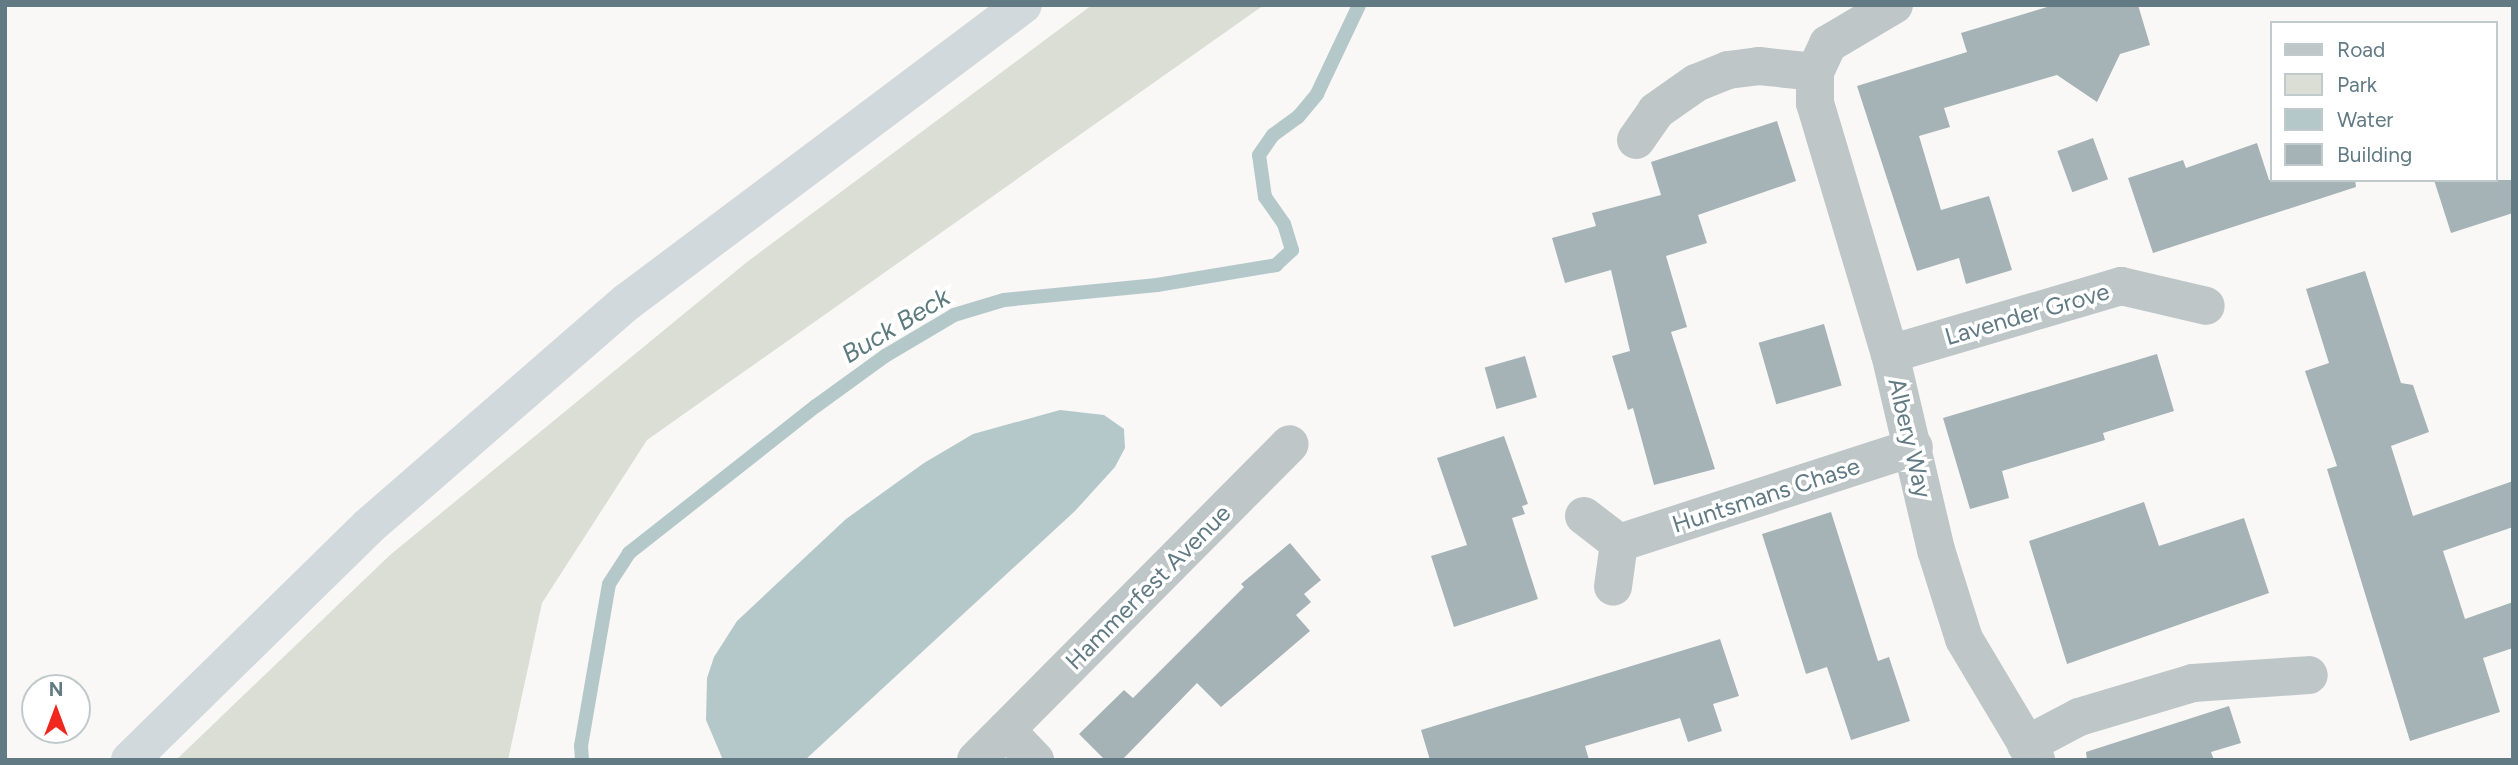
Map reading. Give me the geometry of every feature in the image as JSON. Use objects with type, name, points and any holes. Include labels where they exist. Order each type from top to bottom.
[{"type":"highway","points":[[130,760],[369,526],[627,302],[1023,5]]},
{"type":"street","points":[[1636,140],[1656,111],[1696,83],[1728,70],[1759,66],[1815,87],[1828,44],[1894,5]]},
{"type":"street","name":"Albery Way","points":[[1815,87],[1890,354],[1914,447],[1936,550],[1964,639],[2031,752]]},
{"type":"street","name":"Lavender Grove","points":[[1890,354],[2121,286],[2206,306]]},
{"type":"street","name":"Hammerfest Avenue","points":[[976,760],[1290,444]]},
{"type":"street","name":"Huntsmans Chase","points":[[1619,542],[1914,447]]},
{"type":"street","points":[[1584,516],[1619,542],[1613,587]]},
{"type":"street","points":[[2031,752],[2079,718],[2193,683],[2309,675]]},
{"type":"street","points":[[1006,730],[1035,760]]},
{"type":"green space","points":[[1092,5],[1264,5],[647,440],[542,603],[508,760],[176,760],[390,555],[747,262]]},
{"type":"water","points":[[1060,410],[1104,415],[1124,429],[1125,448],[1115,467],[1075,511],[805,760],[723,760],[706,720],[707,678],[714,657],[737,621],[846,519],[924,463],[973,434]]},
{"type":"building","points":[[2054,5],[2138,5],[2150,45],[2120,54],[2097,102],[2057,75],[1944,108],[1950,127],[1919,136],[1941,210],[1989,196],[2012,270],[1966,284],[1959,258],[1917,271],[1857,86],[1967,52],[1961,33]]},
{"type":"building","points":[[1777,121],[1796,181],[1698,215],[1707,243],[1666,256],[1687,327],[1671,332],[1715,469],[1654,485],[1633,408],[1628,410],[1612,356],[1630,351],[1611,270],[1565,283],[1552,238],[1596,226],[1592,213],[1661,195],[1651,162]]},
{"type":"building","points":[[2093,138],[2108,179],[2072,192],[2057,151]]},
{"type":"building","points":[[2257,143],[2270,182],[2355,182],[2356,187],[2153,253],[2128,178],[2183,160],[2186,168]]},
{"type":"building","points":[[2513,180],[2513,213],[2451,233],[2435,182]]},
{"type":"building","points":[[2365,271],[2401,383],[2413,385],[2429,432],[2391,446],[2413,516],[2513,481],[2513,527],[2443,551],[2465,619],[2513,602],[2513,648],[2483,658],[2500,712],[2410,741],[2327,469],[2337,466],[2305,371],[2329,363],[2306,289]]},
{"type":"building","points":[[1824,324],[1842,386],[1776,404],[1759,343]]},
{"type":"building","points":[[2157,354],[2174,411],[2103,433],[2105,440],[2002,471],[2009,498],[1970,509],[1943,418]]},
{"type":"building","points":[[1525,356],[1537,397],[1496,409],[1485,368]]},
{"type":"building","points":[[1504,436],[1528,504],[1522,506],[1525,514],[1512,518],[1538,599],[1454,627],[1431,556],[1467,545],[1437,458]]},
{"type":"building","points":[[2144,502],[2159,546],[2244,518],[2269,593],[2067,664],[2029,541]]},
{"type":"building","points":[[1831,512],[1878,661],[1889,657],[1910,721],[1851,740],[1827,667],[1806,674],[1762,534]]},
{"type":"building","points":[[1290,543],[1321,580],[1304,594],[1311,602],[1296,615],[1310,631],[1221,707],[1197,683],[1122,760],[1105,760],[1079,734],[1124,690],[1133,698],[1244,587],[1241,584]]},
{"type":"building","points":[[1720,639],[1739,696],[1713,704],[1722,731],[1688,742],[1680,718],[1585,746],[1589,760],[1430,760],[1421,730]]},
{"type":"building","points":[[2229,706],[2241,743],[2211,752],[2214,760],[2087,760],[2086,752]]},
{"type":"waterway","name":"Buck Beck","points":[[582,760],[581,746],[609,584],[629,553],[816,406],[885,356],[954,315],[1004,300],[1157,285],[1276,265],[1292,250],[1284,224],[1265,197],[1259,155],[1273,135],[1298,117],[1317,94],[1359,5]]}]
